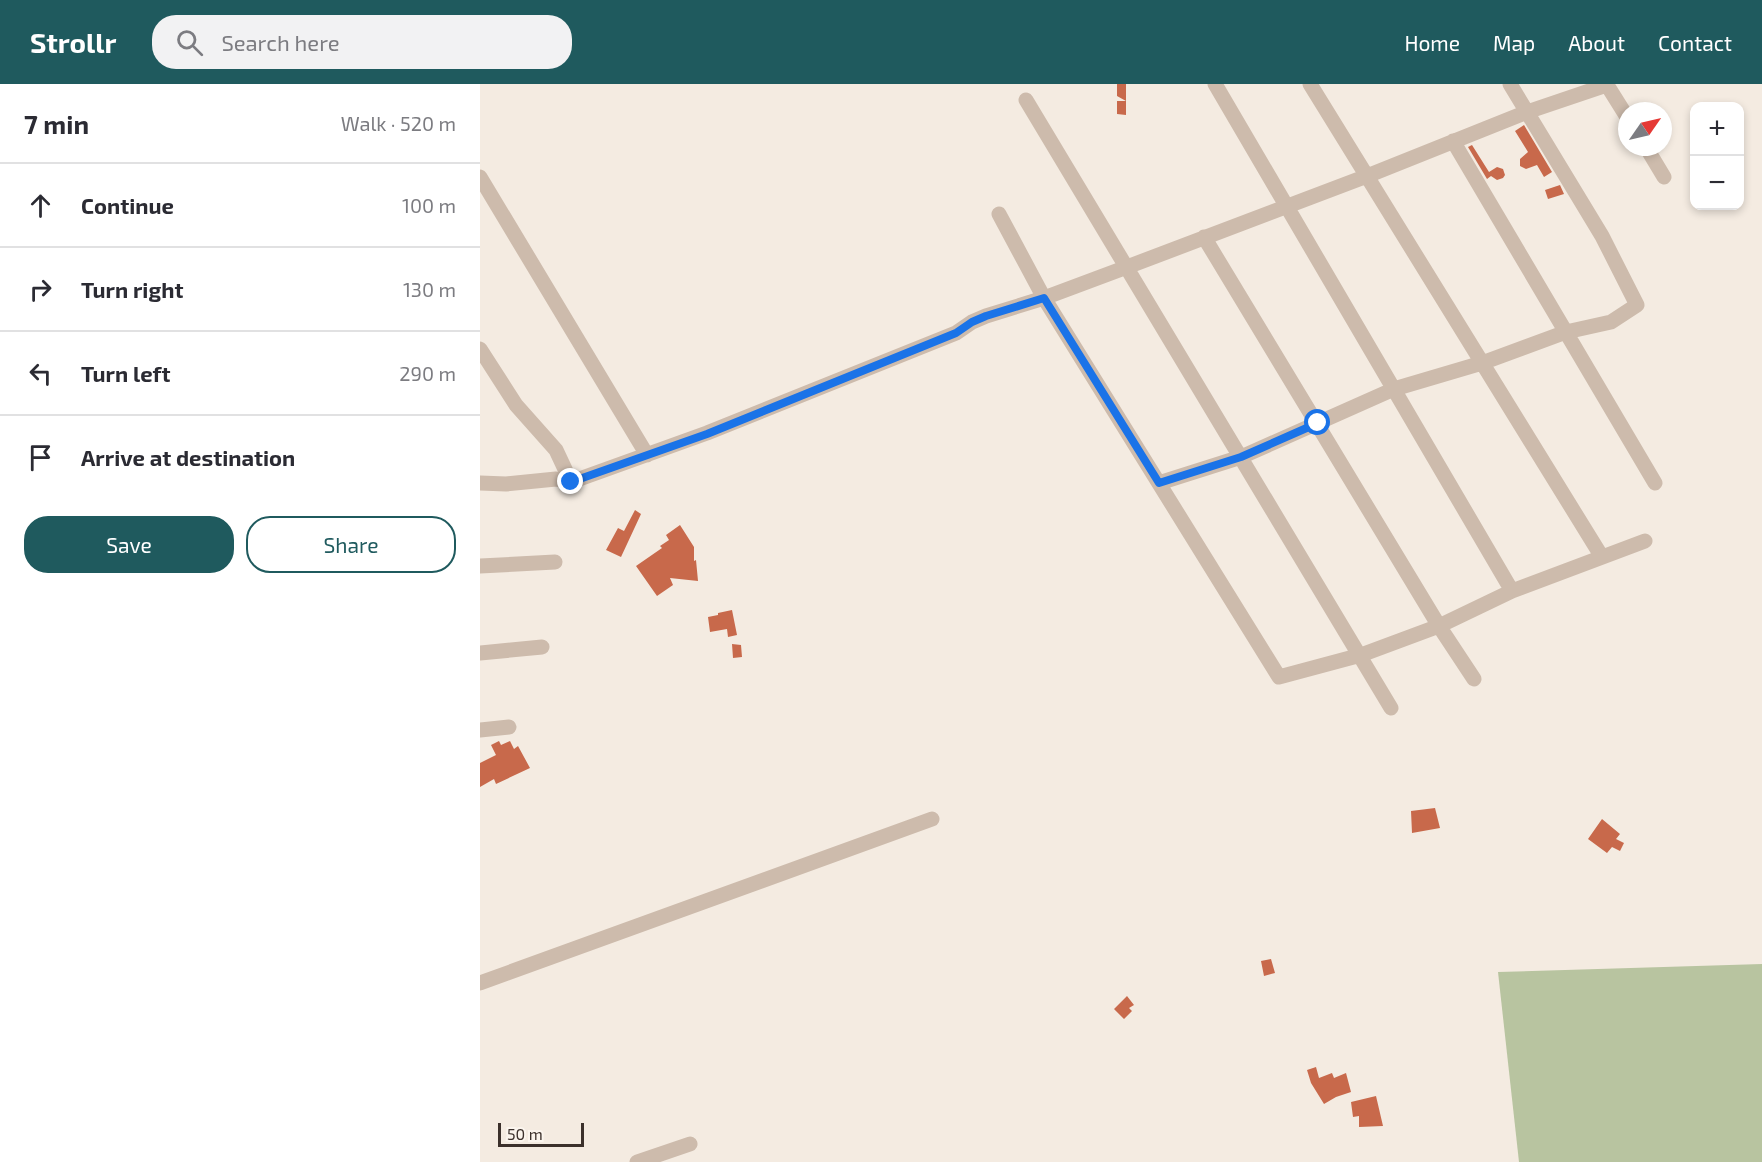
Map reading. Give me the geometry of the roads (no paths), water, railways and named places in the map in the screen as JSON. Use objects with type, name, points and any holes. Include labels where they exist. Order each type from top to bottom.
[{"type":"street","points":[[1215,84],[1512,591]]},
{"type":"street","points":[[1310,84],[1602,557]]},
{"type":"street","points":[[1159,483],[1241,457],[1394,389],[1482,363],[1566,332],[1611,322],[1637,305],[1612,254],[1510,84]]},
{"type":"street","points":[[480,483],[506,484],[556,479],[571,482],[707,434],[956,333],[986,316],[1044,298],[1127,267],[1367,176],[1527,111],[1607,85],[1618,103]]},
{"type":"street","points":[[1026,100],[1391,708]]},
{"type":"street","points":[[1454,141],[1655,483]]},
{"type":"street","points":[[1651,156],[1664,177]]},
{"type":"street","points":[[480,177],[647,455]]},
{"type":"street","points":[[999,214],[1044,298],[1280,677],[1361,655],[1439,626],[1512,591],[1646,541]]},
{"type":"street","points":[[1204,237],[1439,626],[1474,679]]},
{"type":"street","points":[[480,349],[516,405],[556,450],[571,482]]},
{"type":"street","points":[[480,566],[555,562]]},
{"type":"street","points":[[480,653],[542,647]]},
{"type":"street","points":[[480,730],[509,727]]},
{"type":"street","points":[[480,983],[932,819]]},
{"type":"street","points":[[638,1162],[690,1144]]}]
